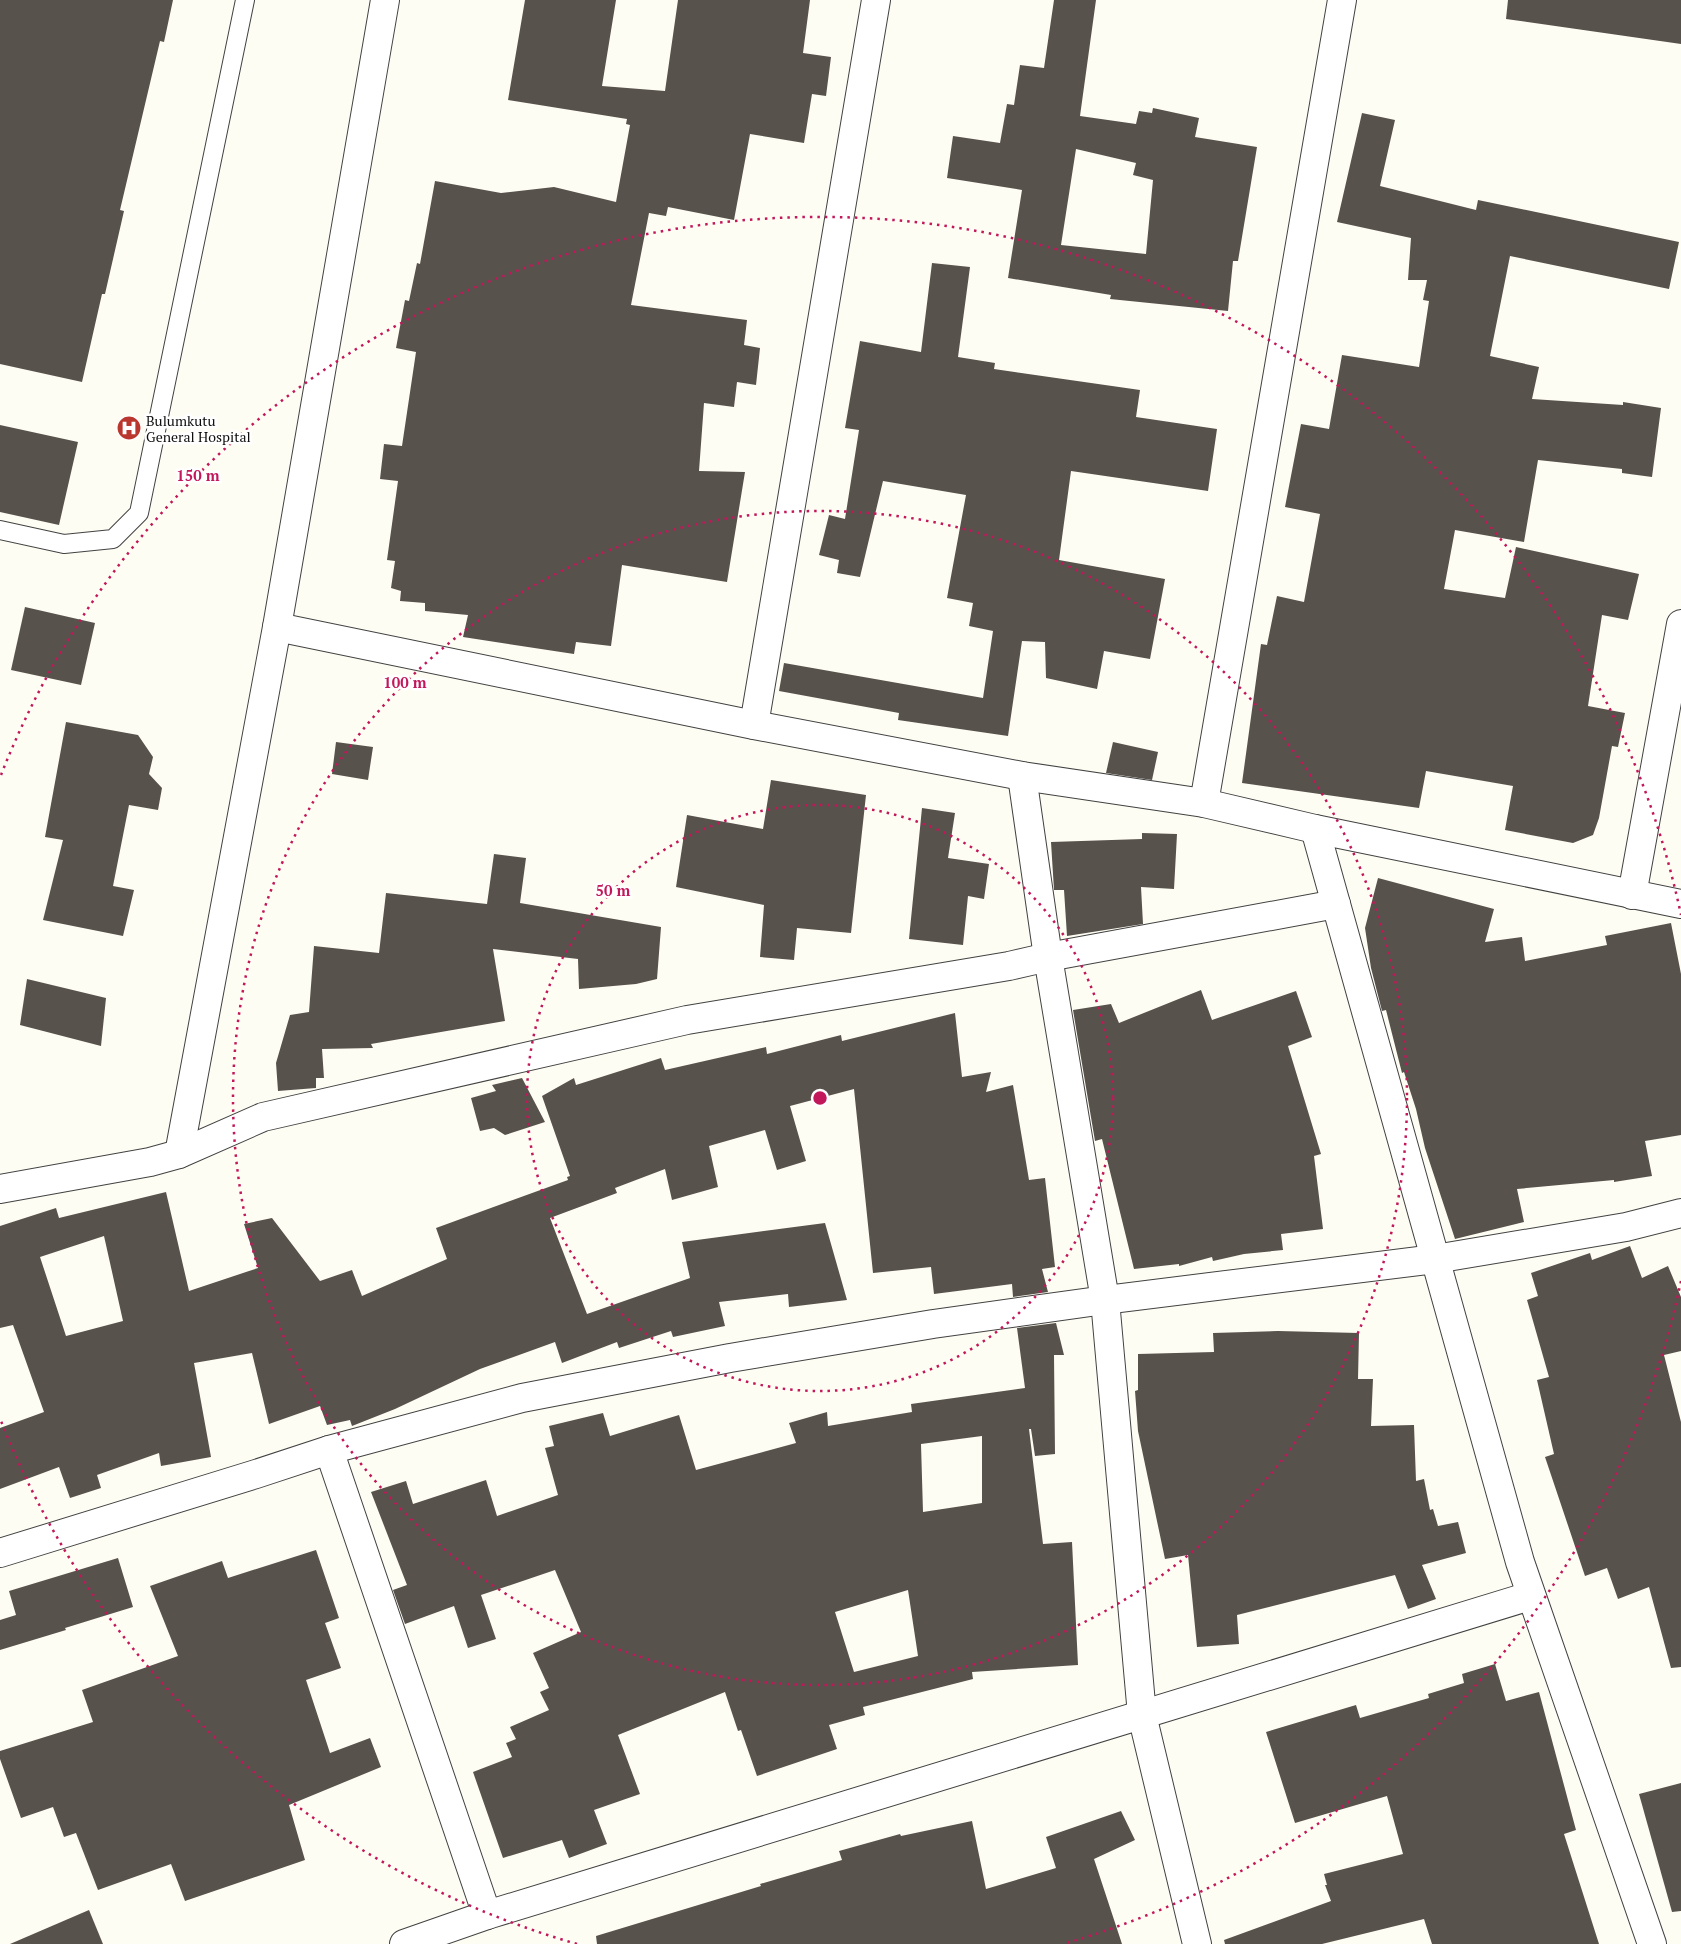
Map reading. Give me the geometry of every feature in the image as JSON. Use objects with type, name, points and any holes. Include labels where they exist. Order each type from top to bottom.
[{"type":"street","points":[[179,1154],[277,627],[385,0]]},
{"type":"street","points":[[754,725],[876,0]]},
{"type":"street","points":[[1204,803],[1342,0]]},
{"type":"street","points":[[1632,895],[1681,624]]},
{"type":"street","points":[[277,627],[754,725],[1022,776],[1204,803],[1315,830],[1681,904]]},
{"type":"street","points":[[1022,776],[1048,957],[1104,1300],[1142,1715],[1197,1944]]},
{"type":"street","points":[[1315,830],[1530,1596],[1652,1944]]},
{"type":"street","points":[[0,1189],[150,1162],[179,1154],[263,1117],[668,1025],[1009,966],[1048,957],[1336,904]]},
{"type":"street","points":[[0,1553],[329,1450],[522,1398],[730,1358],[933,1324],[1104,1300],[1435,1259],[1626,1227],[1681,1213]]},
{"type":"street","points":[[329,1450],[487,1914]]},
{"type":"street","points":[[404,1944],[487,1914],[1530,1596]]},
{"type":"lane","points":[[0,530],[64,544],[113,539],[139,513],[245,0]]},
{"type":"building","points":[[0,0],[173,0],[164,42],[160,41],[120,210],[124,211],[105,294],[102,294],[82,382],[0,364]]},
{"type":"building","points":[[525,0],[616,0],[602,86],[665,91],[678,0],[810,0],[803,53],[831,57],[826,96],[812,94],[804,143],[750,134],[734,220],[668,207],[666,216],[649,213],[631,305],[747,320],[744,345],[760,348],[756,385],[737,382],[734,407],[704,403],[699,471],[745,472],[727,582],[622,565],[611,646],[576,642],[574,654],[463,637],[468,615],[425,611],[425,603],[400,601],[401,591],[391,588],[395,561],[387,560],[398,481],[380,479],[384,444],[402,446],[416,352],[396,348],[405,300],[409,301],[417,263],[420,264],[435,181],[501,193],[554,187],[616,202],[630,125],[626,124],[627,119],[508,100]]},
{"type":"building","points":[[1054,0],[1096,0],[1080,116],[1136,124],[1139,111],[1152,113],[1153,108],[1199,118],[1195,137],[1257,147],[1238,261],[1233,261],[1228,311],[1110,299],[1111,295],[1008,278],[1022,190],[947,178],[953,136],[1000,143],[1007,104],[1014,105],[1020,65],[1044,68]],"holes":[[[1076,149],[1136,163],[1133,175],[1153,180],[1146,254],[1061,245]]]},
{"type":"building","points":[[1508,0],[1681,0],[1681,44],[1506,19]]},
{"type":"building","points":[[1362,113],[1395,120],[1380,186],[1476,210],[1478,200],[1679,242],[1669,289],[1510,256],[1490,356],[1539,367],[1532,399],[1623,405],[1623,402],[1661,408],[1652,477],[1622,473],[1622,469],[1538,460],[1524,542],[1455,530],[1444,589],[1505,598],[1516,547],[1639,574],[1628,620],[1602,615],[1588,706],[1625,713],[1618,747],[1612,746],[1599,818],[1593,835],[1573,843],[1505,830],[1513,786],[1426,771],[1419,808],[1242,783],[1261,644],[1267,645],[1277,596],[1304,602],[1320,514],[1285,507],[1301,424],[1329,429],[1342,355],[1419,367],[1429,301],[1423,300],[1427,280],[1408,280],[1411,238],[1337,222]]},
{"type":"building","points":[[932,263],[970,267],[958,357],[995,363],[994,369],[1140,390],[1136,417],[1217,429],[1208,491],[1071,471],[1059,560],[1165,579],[1150,659],[1104,651],[1097,689],[1046,678],[1045,642],[1022,641],[1008,736],[898,720],[899,713],[779,691],[784,663],[983,698],[993,631],[969,626],[973,603],[947,598],[966,495],[883,481],[860,577],[837,573],[839,560],[819,555],[829,515],[845,519],[859,430],[845,428],[860,341],[921,352]]},
{"type":"building","points":[[0,425],[78,442],[59,525],[0,512]]},
{"type":"building","points":[[25,607],[95,623],[81,685],[11,670]]},
{"type":"building","points":[[66,722],[138,735],[153,757],[149,774],[162,788],[158,810],[129,805],[113,886],[134,890],[123,936],[43,920],[63,840],[45,837]]},
{"type":"building","points":[[336,742],[373,747],[368,780],[332,774]]},
{"type":"building","points":[[1113,742],[1158,752],[1152,780],[1106,773]]},
{"type":"building","points":[[771,780],[866,795],[851,933],[797,928],[794,960],[760,957],[764,905],[676,887],[687,815],[763,829]]},
{"type":"building","points":[[922,808],[955,813],[948,858],[989,864],[984,899],[968,896],[963,945],[909,939]]},
{"type":"building","points":[[1142,833],[1177,834],[1174,889],[1141,887],[1143,924],[1067,936],[1064,890],[1054,890],[1051,842],[1142,839]]},
{"type":"building","points":[[494,854],[526,858],[520,903],[661,927],[657,979],[636,984],[579,989],[578,959],[493,949],[505,1021],[371,1044],[373,1048],[322,1049],[324,1078],[316,1078],[316,1088],[278,1091],[276,1063],[290,1015],[309,1012],[314,946],[379,953],[386,893],[487,904]]},
{"type":"building","points":[[1378,878],[1494,909],[1485,942],[1522,937],[1525,961],[1607,945],[1605,936],[1671,923],[1681,974],[1681,1135],[1645,1141],[1652,1176],[1614,1182],[1614,1180],[1517,1189],[1524,1222],[1455,1239],[1425,1148],[1416,1109],[1404,1072],[1402,1073],[1386,1010],[1382,1011],[1371,968],[1365,928]]},
{"type":"building","points":[[27,979],[106,998],[101,1046],[20,1025]]},
{"type":"building","points":[[1201,990],[1212,1020],[1296,991],[1312,1037],[1288,1046],[1321,1154],[1314,1156],[1323,1229],[1281,1234],[1283,1250],[1244,1254],[1213,1261],[1212,1257],[1179,1266],[1179,1264],[1134,1269],[1102,1139],[1095,1141],[1073,1010],[1111,1004],[1119,1023]]},
{"type":"building","points":[[955,1013],[962,1077],[991,1072],[986,1092],[1013,1085],[1029,1180],[1045,1178],[1055,1267],[1042,1269],[1048,1292],[1013,1297],[1012,1284],[934,1294],[931,1267],[873,1273],[854,1089],[790,1106],[806,1161],[777,1170],[765,1130],[709,1146],[718,1187],[672,1200],[665,1169],[615,1188],[617,1193],[550,1218],[587,1314],[690,1278],[682,1242],[825,1223],[847,1300],[789,1307],[788,1294],[719,1302],[725,1326],[673,1337],[671,1331],[619,1348],[617,1342],[562,1363],[555,1342],[480,1369],[395,1409],[352,1426],[350,1420],[327,1425],[320,1406],[269,1424],[252,1353],[194,1363],[211,1457],[161,1466],[159,1453],[97,1475],[101,1488],[70,1498],[59,1467],[0,1489],[0,1428],[44,1412],[13,1325],[0,1328],[0,1226],[56,1208],[59,1218],[166,1192],[189,1291],[258,1268],[244,1224],[272,1218],[320,1281],[352,1270],[362,1296],[447,1259],[436,1228],[568,1180],[567,1177],[570,1176],[542,1096],[574,1078],[576,1085],[661,1058],[665,1070],[766,1047],[767,1054],[841,1035],[842,1041]],"holes":[[[104,1236],[123,1321],[66,1336],[40,1257]]]},
{"type":"building","points":[[522,1078],[545,1122],[505,1135],[494,1128],[480,1131],[471,1098],[496,1091],[492,1085]]},
{"type":"building","points":[[1630,1246],[1642,1278],[1668,1266],[1681,1297],[1681,1351],[1664,1355],[1681,1422],[1681,1667],[1671,1668],[1649,1587],[1618,1599],[1607,1568],[1585,1576],[1545,1457],[1554,1454],[1537,1380],[1549,1377],[1527,1300],[1538,1296],[1531,1273],[1590,1253],[1592,1260]]},
{"type":"building","points":[[1056,1323],[1064,1355],[1054,1355],[1055,1454],[1035,1456],[1031,1429],[1029,1429],[1043,1544],[1072,1542],[1078,1665],[972,1672],[973,1679],[863,1707],[865,1715],[829,1725],[837,1749],[757,1776],[741,1730],[738,1731],[725,1692],[618,1735],[640,1794],[594,1810],[607,1844],[569,1858],[562,1840],[503,1858],[473,1772],[512,1757],[506,1743],[516,1739],[510,1727],[549,1710],[540,1692],[549,1688],[533,1653],[581,1632],[555,1570],[481,1595],[496,1639],[468,1648],[454,1606],[405,1624],[393,1590],[407,1585],[371,1492],[406,1481],[413,1504],[486,1480],[497,1516],[558,1495],[545,1448],[554,1446],[549,1426],[603,1413],[610,1436],[679,1415],[696,1470],[796,1443],[789,1423],[827,1412],[828,1426],[912,1412],[911,1404],[1025,1388],[1017,1328]],"holes":[[[982,1436],[982,1503],[923,1512],[921,1444]],[[908,1590],[918,1656],[854,1672],[835,1612]]]},
{"type":"building","points":[[1278,1331],[1359,1333],[1358,1379],[1373,1379],[1371,1426],[1414,1425],[1416,1481],[1424,1479],[1430,1510],[1433,1509],[1438,1526],[1458,1522],[1466,1553],[1422,1565],[1436,1599],[1408,1609],[1395,1575],[1237,1615],[1239,1644],[1197,1647],[1188,1555],[1165,1559],[1138,1431],[1135,1391],[1138,1390],[1138,1354],[1214,1352],[1213,1333]]},
{"type":"building","points":[[316,1550],[339,1618],[325,1623],[341,1668],[306,1680],[330,1753],[370,1738],[381,1767],[289,1805],[305,1860],[185,1901],[171,1864],[98,1890],[76,1833],[64,1837],[53,1807],[21,1818],[0,1759],[0,1751],[93,1722],[82,1690],[178,1656],[150,1586],[222,1561],[228,1578]]},
{"type":"building","points":[[118,1558],[133,1607],[0,1650],[0,1620],[16,1615],[9,1591]]},
{"type":"building","points":[[1495,1664],[1506,1701],[1539,1692],[1576,1830],[1564,1834],[1599,1944],[1432,1944],[1424,1919],[1322,1944],[1225,1944],[1224,1940],[1331,1901],[1325,1885],[1327,1885],[1324,1874],[1403,1854],[1387,1796],[1295,1823],[1266,1732],[1356,1705],[1360,1718],[1429,1698],[1428,1694],[1464,1683],[1462,1674]]},
{"type":"building","points":[[1681,1783],[1681,1911],[1672,1912],[1639,1794]]},
{"type":"building","points":[[1121,1811],[1135,1840],[1094,1859],[1122,1944],[597,1944],[596,1936],[842,1860],[839,1851],[900,1834],[901,1836],[972,1821],[986,1889],[1056,1868],[1046,1837]]},
{"type":"building","points":[[89,1910],[103,1944],[10,1944]]},
{"type":"place","name":"Bulumkutu General Hospital","points":[[129,428]]}]
